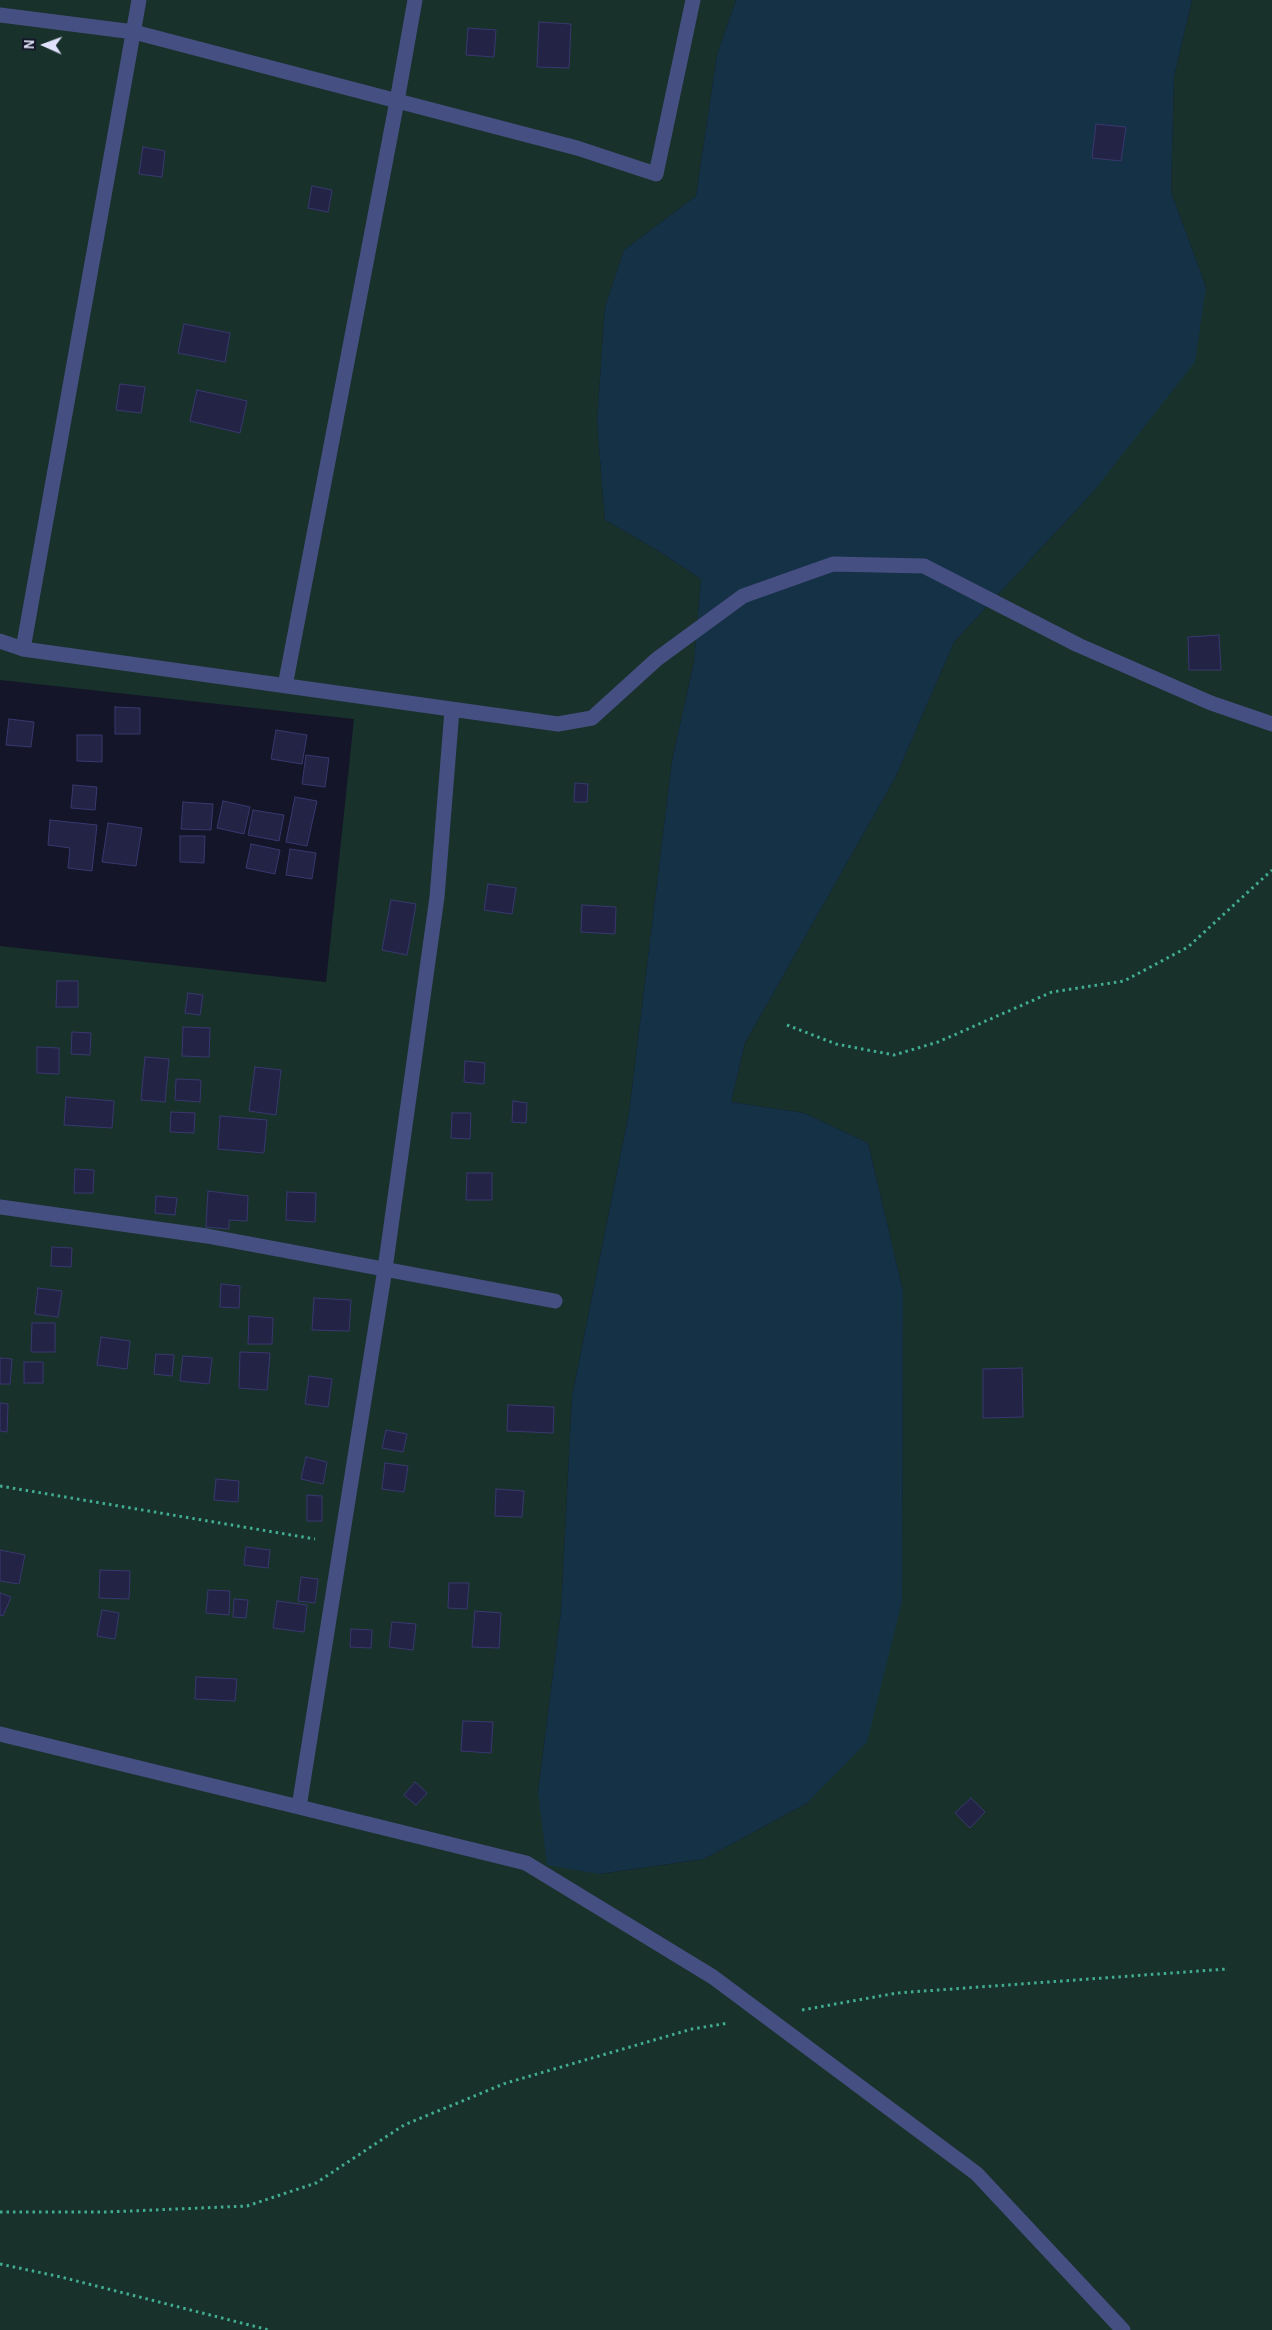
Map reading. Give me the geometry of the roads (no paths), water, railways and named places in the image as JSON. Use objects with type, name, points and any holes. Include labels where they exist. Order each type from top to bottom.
[{"type":"street","points":[[23,649],[134,32],[138,0]]},
{"type":"street","points":[[285,686],[398,101],[415,0]]},
{"type":"street","points":[[0,16],[134,32],[578,148],[656,174],[693,0]]},
{"type":"street","points":[[0,641],[23,649],[558,724],[592,718],[657,659],[744,596],[833,564],[924,566],[1078,646],[1211,703],[1272,724]]},
{"type":"street","points":[[299,1806],[386,1269],[437,897],[452,710]]},
{"type":"street","points":[[0,1207],[207,1236],[555,1301]]},
{"type":"street","points":[[0,1734],[526,1862],[713,1977],[977,2174],[1123,2330]]},
{"type":"water","points":[[736,0],[1192,0],[1174,76],[1171,192],[1206,287],[1195,362],[1093,492],[954,642],[896,776],[745,1043],[731,1102],[804,1113],[868,1143],[903,1291],[902,1601],[867,1742],[807,1803],[704,1859],[599,1874],[547,1865],[538,1792],[561,1612],[572,1396],[629,1113],[672,761],[694,662],[701,579],[657,550],[605,520],[597,422],[605,307],[624,250],[696,196],[717,55]]}]
